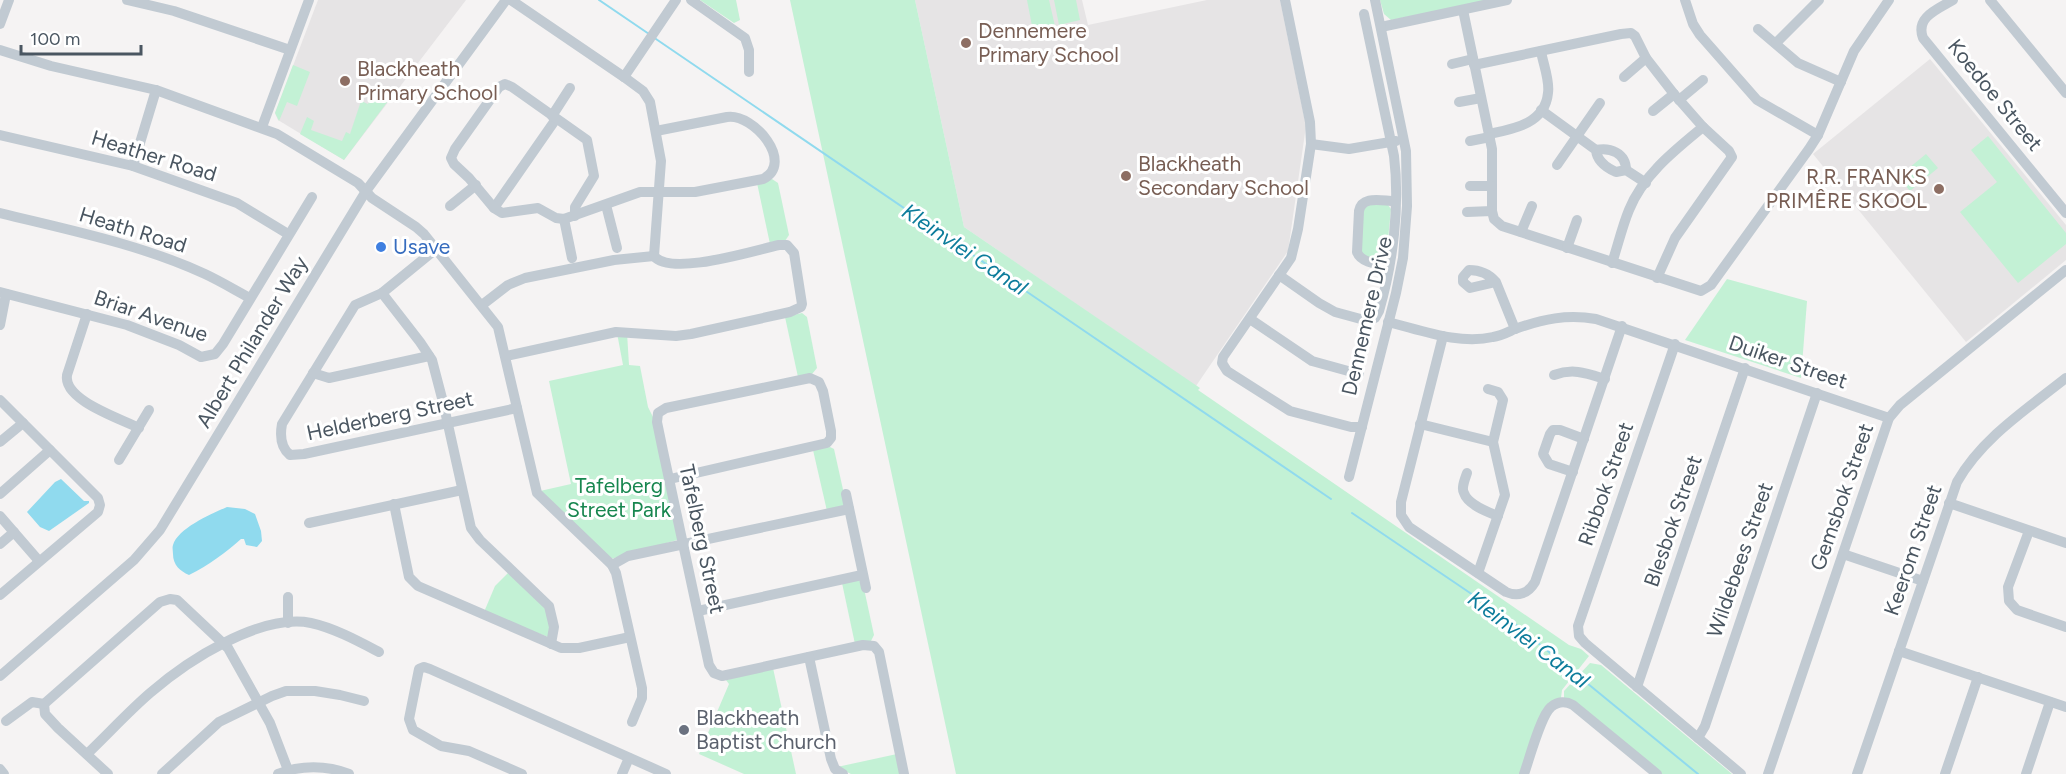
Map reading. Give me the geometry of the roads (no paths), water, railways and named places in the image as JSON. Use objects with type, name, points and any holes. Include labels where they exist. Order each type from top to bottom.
[{"type":"street","points":[[0,24],[9,0]]},
{"type":"street","points":[[127,0],[174,11],[290,50]]},
{"type":"street","points":[[262,127],[309,0]]},
{"type":"street","points":[[508,0],[646,94],[661,161],[654,256]]},
{"type":"street","name":"Albert Philander Way","points":[[0,676],[134,560],[160,530],[366,191],[508,0]]},
{"type":"street","points":[[624,77],[676,0]]},
{"type":"street","points":[[691,0],[745,38],[750,58],[749,72]]},
{"type":"street","points":[[1285,0],[1309,114],[1311,144],[1295,246],[1291,258],[1223,357],[1222,363],[1225,369],[1290,411],[1351,427],[1362,427]]},
{"type":"street","name":"Dennemere Drive","points":[[1349,477],[1388,322],[1405,240],[1408,183],[1404,139],[1375,0]]},
{"type":"street","points":[[1381,27],[1507,0]]},
{"type":"street","points":[[1685,0],[1693,24],[1700,35],[1752,96],[1762,105],[1818,135]]},
{"type":"street","points":[[1776,43],[1819,0]]},
{"type":"street","points":[[1463,9],[1489,135],[1493,164],[1492,211],[1494,219],[1502,226],[1698,291],[1709,287],[1818,135],[1854,51],[1889,0]]},
{"type":"street","name":"Koedoe Street","points":[[1953,0],[1926,16],[1920,27],[1923,38],[2066,213]]},
{"type":"street","points":[[1990,0],[2066,93]]},
{"type":"street","name":"Dennemere Drive","points":[[1279,275],[1326,308],[1371,321],[1379,311],[1392,254],[1395,171],[1364,14]]},
{"type":"street","points":[[1758,29],[1798,63],[1841,82]]},
{"type":"street","points":[[1452,64],[1540,51],[1626,33],[1635,36],[1646,58],[1677,97],[1703,127],[1729,151],[1732,157],[1674,238],[1657,278]]},
{"type":"street","points":[[0,50],[51,66],[156,90],[262,127],[331,165],[358,183],[372,198],[416,227],[498,327],[537,493],[612,565],[617,577],[642,693],[632,722]]},
{"type":"street","points":[[1470,141],[1526,125],[1542,110],[1549,92],[1540,51]]},
{"type":"street","points":[[1624,77],[1646,58]]},
{"type":"street","points":[[1653,111],[1703,80]]},
{"type":"street","points":[[572,258],[569,218],[593,179],[593,165],[587,140],[507,84],[499,87],[451,156],[454,164],[476,185],[494,208],[504,213],[538,208],[556,218],[569,218],[638,193],[695,192],[763,179],[772,173],[774,164],[769,142],[765,136],[734,116],[656,131]]},
{"type":"street","points":[[494,208],[554,117],[570,88]]},
{"type":"street","points":[[133,166],[156,90]]},
{"type":"street","points":[[1459,102],[1481,98]]},
{"type":"street","points":[[1557,165],[1600,104]]},
{"type":"street","points":[[1542,110],[1596,150],[1598,158],[1610,169],[1619,173],[1626,170]]},
{"type":"street","points":[[1612,263],[1629,210],[1646,183],[1662,162],[1703,127]]},
{"type":"street","name":"Heather Road","points":[[0,135],[133,166],[237,203],[288,234]]},
{"type":"street","points":[[1311,144],[1349,148],[1404,139]]},
{"type":"street","points":[[1596,150],[1607,148],[1614,151],[1625,161],[1626,170]]},
{"type":"street","points":[[1626,170],[1646,183]]},
{"type":"street","points":[[450,206],[476,185]]},
{"type":"street","points":[[1470,186],[1492,186]]},
{"type":"street","name":"Briar Avenue","points":[[3,293],[87,314],[160,336],[180,345],[194,355],[209,357],[215,354],[223,344],[312,196]]},
{"type":"street","name":"Dennemere Drive","points":[[1389,266],[1363,260],[1357,254],[1359,211],[1360,204],[1365,201],[1395,201]]},
{"type":"street","points":[[606,205],[617,248]]},
{"type":"street","points":[[1521,232],[1532,206]]},
{"type":"street","points":[[1467,212],[1492,211]]},
{"type":"street","name":"Heath Road","points":[[0,213],[99,237],[158,256],[206,274],[250,298]]},
{"type":"street","points":[[1567,248],[1577,220]]},
{"type":"street","points":[[482,305],[508,285],[525,278],[614,260],[654,256],[663,263],[688,264],[779,245],[787,245],[794,253],[802,304],[799,309],[691,334],[676,336],[616,332],[506,356]]},
{"type":"street","name":"Helderberg Street","points":[[436,249],[382,293],[355,305],[282,424],[283,447],[290,454],[304,454],[517,408]]},
{"type":"street","name":"Gemsbok Street","points":[[1768,774],[1889,418],[1906,400],[2066,270]]},
{"type":"street","points":[[1496,282],[1515,329]]},
{"type":"street","points":[[0,325],[3,293]]},
{"type":"street","points":[[382,293],[429,356],[443,402],[470,525],[475,535],[549,606],[554,627],[551,644]]},
{"type":"street","points":[[87,314],[66,382],[69,388],[86,403],[139,428]]},
{"type":"street","name":"Duiker Street","points":[[1388,322],[1443,336],[1477,339],[1493,337],[1543,320],[1579,316],[1622,326],[1889,418]]},
{"type":"street","points":[[1250,319],[1312,361],[1359,374]]},
{"type":"street","points":[[1443,336],[1401,502],[1401,515],[1409,527],[1510,594],[1520,595],[1531,589],[1535,582],[1622,326]]},
{"type":"street","name":"Ribbok Street","points":[[1637,687],[1585,644],[1579,636],[1578,626],[1674,344]]},
{"type":"street","points":[[313,373],[329,378],[429,356]]},
{"type":"street","name":"Blesbok Street","points":[[1637,687],[1745,368]]},
{"type":"street","points":[[1554,375],[1578,370],[1605,379]]},
{"type":"street","name":"Tafelberg Street","points":[[670,479],[821,446],[830,441],[831,428],[821,385],[815,379],[810,378],[666,408],[658,413],[657,422],[709,665],[714,673],[722,676],[809,657]]},
{"type":"street","name":"Keerom Street","points":[[1857,774],[1949,503],[1965,468],[1981,448],[2066,378]]},
{"type":"street","points":[[1478,573],[1503,502],[1504,489],[1494,442],[1503,400],[1498,392],[1488,389]]},
{"type":"street","name":"Wildebees Street","points":[[1698,738],[1705,726],[1817,393]]},
{"type":"street","points":[[0,400],[98,498],[100,505],[98,512],[0,595]]},
{"type":"street","points":[[119,460],[149,410]]},
{"type":"street","points":[[0,442],[23,423]]},
{"type":"street","points":[[1420,424],[1494,442]]},
{"type":"street","points":[[1573,472],[1549,464],[1543,454],[1550,434],[1557,429],[1584,439]]},
{"type":"street","points":[[0,494],[50,450]]},
{"type":"street","points":[[1467,473],[1463,488],[1465,496],[1482,509],[1498,516]]},
{"type":"street","points":[[309,523],[462,490]]},
{"type":"street","points":[[846,494],[866,588]]},
{"type":"street","points":[[1949,503],[2066,543]]},
{"type":"street","points":[[394,504],[409,577],[414,584],[561,648],[571,649],[630,638]]},
{"type":"street","points":[[612,565],[628,556],[849,509]]},
{"type":"street","points":[[0,516],[39,561]]},
{"type":"street","points":[[2029,531],[2008,587],[2009,601],[2017,610],[2066,627]]},
{"type":"street","points":[[0,544],[14,532]]},
{"type":"street","points":[[1843,555],[1923,581]]},
{"type":"street","points":[[698,611],[862,575]]},
{"type":"street","points":[[288,597],[288,623]]},
{"type":"street","points":[[44,704],[160,602],[170,598],[183,604],[223,643],[239,666],[270,723],[283,772],[316,766],[349,774]]},
{"type":"street","points":[[87,754],[150,693],[174,675],[223,643],[254,629],[279,622],[310,623],[379,651]]},
{"type":"street","points":[[843,774],[833,765],[809,657],[869,644],[877,648],[904,774]]},
{"type":"street","points":[[1899,651],[2066,707]]},
{"type":"street","points":[[522,774],[470,751],[441,746],[413,730],[409,719],[419,669],[424,667],[430,669],[666,774]]},
{"type":"street","points":[[1945,774],[1978,677]]},
{"type":"street","points":[[1637,687],[1741,774]]},
{"type":"street","points":[[162,774],[219,722],[285,691],[315,691],[364,701]]},
{"type":"street","points":[[6,721],[32,702],[44,704]]},
{"type":"street","points":[[1536,774],[1525,771],[1547,712],[1560,702],[1573,705],[1657,774]]},
{"type":"street","points":[[2026,774],[2050,702]]},
{"type":"street","points":[[44,704],[45,714],[58,729],[108,774]]},
{"type":"street","points":[[622,774],[629,758]]},
{"type":"street","points":[[0,769],[4,774]]},
{"type":"water","points":[[61,479],[89,503],[49,531],[40,527],[27,512],[55,482]]},
{"type":"water","points":[[227,507],[245,509],[255,514],[262,541],[257,547],[246,545],[244,539],[241,539],[189,575],[183,572],[173,558],[173,546],[176,539],[189,527]]},
{"type":"waterway","name":"Kleinvlei Canal","points":[[599,0],[649,34]]},
{"type":"waterway","name":"Kleinvlei Canal","points":[[653,37],[1331,499]]},
{"type":"waterway","name":"Kleinvlei Canal","points":[[1352,513],[1510,620],[1698,774]]},
{"type":"place","name":"Dennemere Primary School","points":[[966,43]]},
{"type":"place","name":"Blackheath Primary School","points":[[345,81]]},
{"type":"place","name":"Blackheath Secondary School","points":[[1126,176]]},
{"type":"place","name":"R.R. FRANKS PRIMÊRE SKOOL","points":[[1939,189]]},
{"type":"place","name":"Usave","points":[[381,247]]},
{"type":"place","name":"Blackheath Baptist Church","points":[[684,730]]},
{"type":"park label","name":"Tafelberg Street Park","points":[[619,498]]}]
